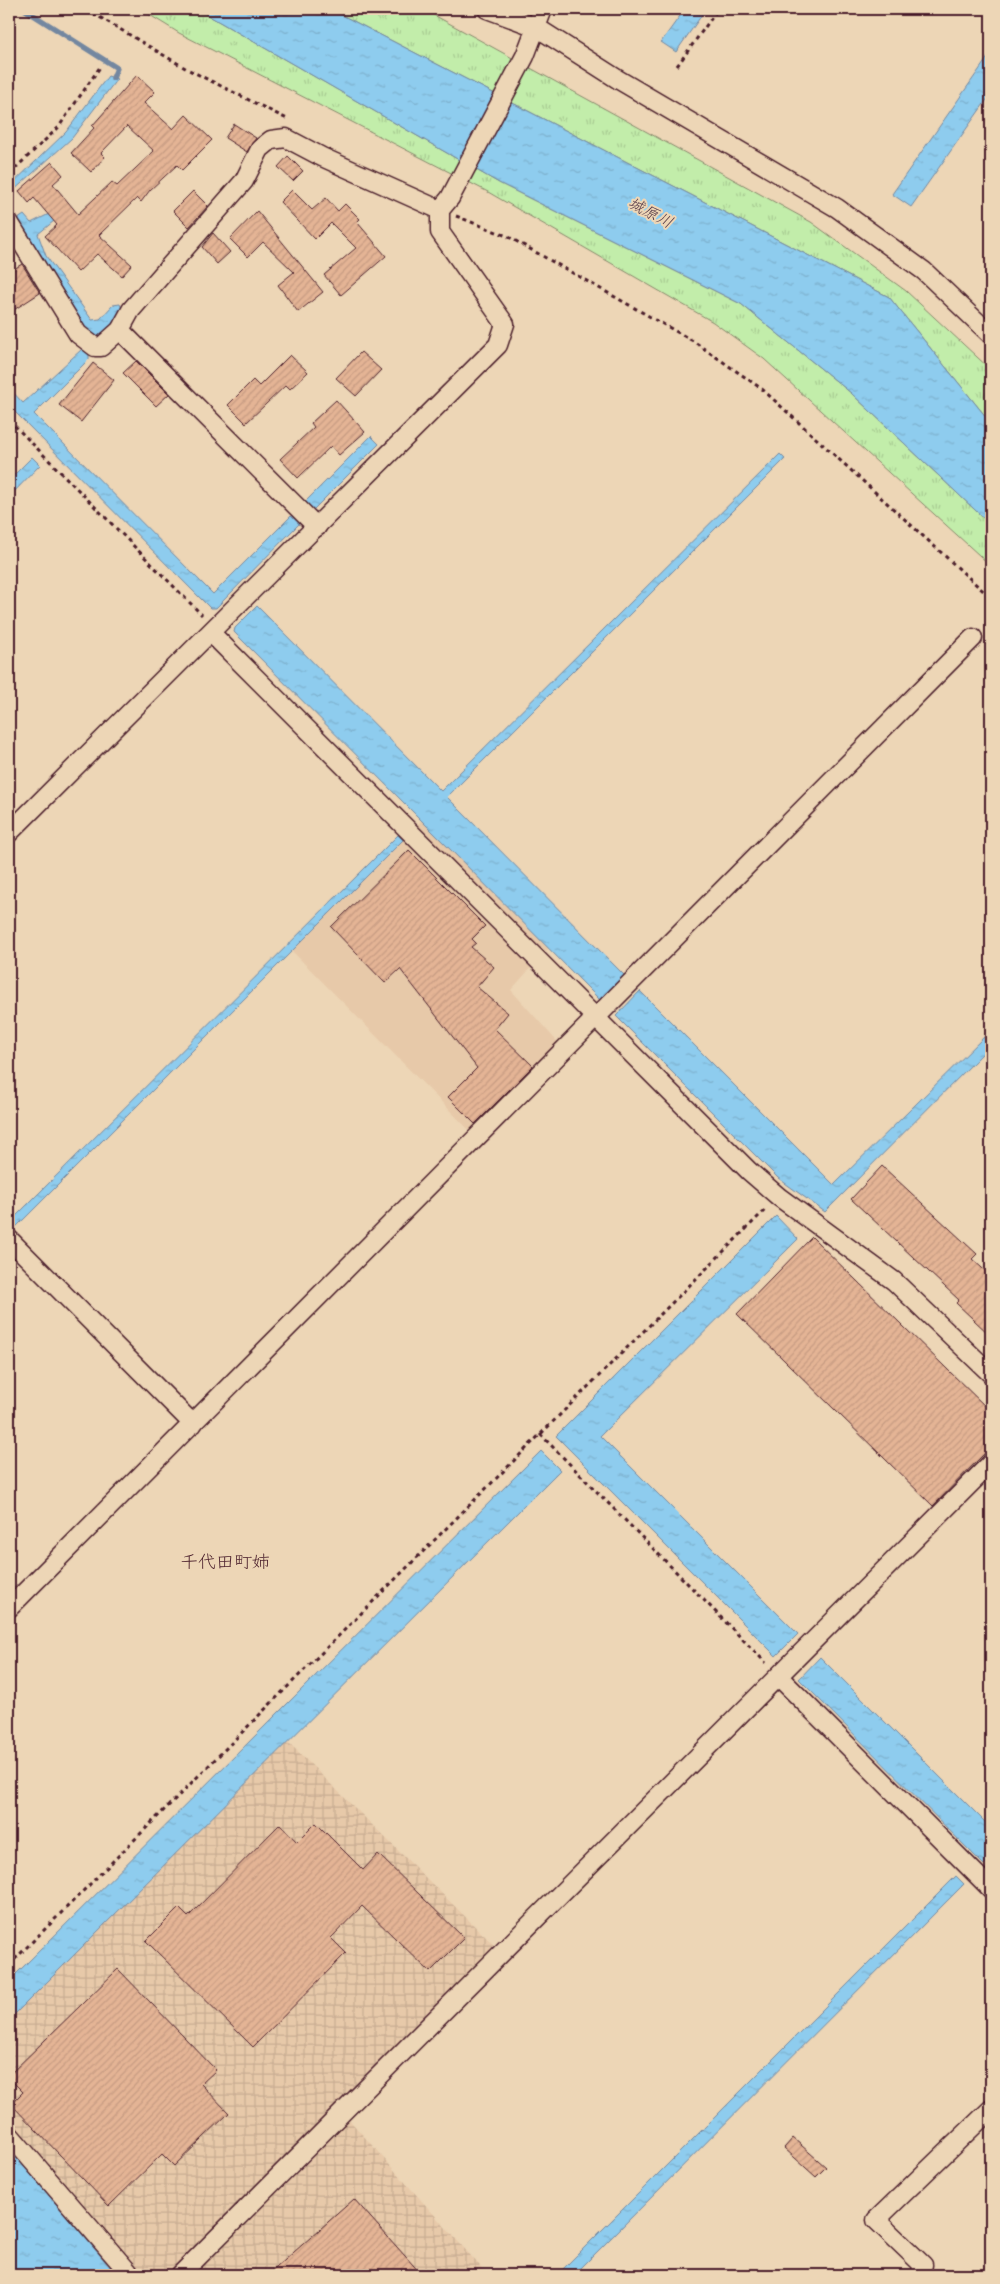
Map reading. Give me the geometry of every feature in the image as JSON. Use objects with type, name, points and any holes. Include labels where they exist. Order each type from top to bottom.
[{"type":"street","points":[[487,9],[536,27],[619,80],[837,208],[924,271],[991,335]]},
{"type":"street","points":[[9,834],[498,345],[505,324],[440,232],[445,204],[524,56],[543,9]]},
{"type":"street","points":[[9,222],[78,334],[91,344],[101,347],[120,330],[131,310],[244,181],[260,150],[271,140],[286,138],[322,157],[445,204]]},
{"type":"street","points":[[120,330],[317,527]]},
{"type":"street","points":[[212,632],[749,1170],[779,1197],[894,1281],[991,1374]]},
{"type":"street","points":[[9,1608],[598,1018],[973,638]]},
{"type":"street","points":[[9,1239],[193,1424]]},
{"type":"street","points":[[180,2275],[991,1463]]},
{"type":"street","points":[[779,1676],[991,1889]]},
{"type":"street","points":[[920,2275],[923,2264],[876,2220],[991,2108]]},
{"type":"street","points":[[9,2134],[131,2275]]},
{"type":"path","points":[[86,9],[187,69],[293,122]]},
{"type":"path","points":[[677,66],[718,9]]},
{"type":"path","points":[[9,174],[58,128],[100,68]]},
{"type":"path","points":[[445,204],[507,236],[694,341],[762,389],[991,598]]},
{"type":"path","points":[[9,420],[206,619],[212,632]]},
{"type":"path","points":[[9,1965],[779,1197]]},
{"type":"path","points":[[540,1434],[779,1676]]},
{"type":"shaded area","points":[[428,814],[555,941],[511,990],[570,1056],[483,1144],[291,950]]},
{"type":"shaded area","points":[[284,1738],[495,1946],[336,2105],[488,2275],[140,2275],[9,2120],[9,2015]]},
{"type":"green space","points":[[140,9],[197,9],[499,183],[741,304],[851,393],[991,525],[991,566],[764,359],[713,322],[488,192],[179,33]]},
{"type":"green space","points":[[330,9],[423,9],[811,222],[906,291],[991,370],[991,423],[889,297]]},
{"type":"water","name":"城原川","points":[[197,9],[330,9],[889,297],[991,423],[991,525],[851,393],[741,304],[499,183]]},
{"type":"water","points":[[685,9],[706,9],[676,52],[661,42]]},
{"type":"water","points":[[991,53],[991,94],[911,207],[892,194]]},
{"type":"water","points":[[108,76],[117,79],[72,138],[12,192],[14,201],[9,204],[9,187],[66,132]]},
{"type":"water","points":[[63,207],[65,212],[38,234],[46,256],[92,320],[100,319],[113,305],[120,304],[123,311],[89,353],[89,359],[34,414],[213,594],[292,515],[300,523],[216,608],[210,608],[9,406],[9,388],[23,403],[82,349],[92,336],[88,333],[15,221],[24,215],[31,223]]},
{"type":"water","points":[[371,436],[379,444],[313,510],[305,502]]},
{"type":"water","points":[[780,454],[785,459],[447,797],[625,976],[600,1000],[234,632],[235,628],[257,606],[441,791]]},
{"type":"water","points":[[32,457],[40,465],[9,497],[9,480]]},
{"type":"water","points":[[398,835],[403,840],[9,1234],[9,1223]]},
{"type":"water","points":[[640,991],[834,1185],[991,1030],[991,1045],[825,1212],[778,1178],[616,1016]]},
{"type":"water","points":[[776,1216],[798,1239],[600,1436],[798,1634],[776,1656],[556,1436]]},
{"type":"water","points":[[541,1451],[560,1470],[9,2020],[9,1981]]},
{"type":"water","points":[[820,1657],[991,1828],[991,1857],[984,1865],[799,1679]]},
{"type":"water","points":[[956,1876],[964,1884],[574,2275],[557,2275]]},
{"type":"water","points":[[9,2149],[117,2275],[9,2275]]},
{"type":"building","points":[[137,75],[155,92],[144,103],[173,129],[186,115],[212,140],[182,170],[177,165],[150,190],[141,202],[137,198],[99,235],[132,265],[122,276],[97,254],[78,272],[45,236],[57,225],[34,198],[29,203],[19,191],[52,162],[63,175],[53,184],[78,214],[112,182],[117,186],[154,151],[127,126],[101,153],[105,157],[91,172],[71,153]]},
{"type":"building","points":[[234,124],[256,138],[247,152],[225,138]]},
{"type":"building","points":[[288,156],[303,171],[293,181],[278,167]]},
{"type":"building","points":[[292,190],[312,210],[326,198],[338,211],[345,204],[360,219],[357,222],[386,256],[341,295],[324,275],[356,248],[331,223],[315,239],[280,202]]},
{"type":"building","points":[[193,191],[208,206],[189,227],[173,211]]},
{"type":"building","points":[[257,211],[323,292],[298,312],[278,285],[294,272],[263,242],[248,257],[230,239]]},
{"type":"building","points":[[213,233],[230,252],[217,264],[202,247]]},
{"type":"building","points":[[22,264],[40,293],[9,313],[9,272]]},
{"type":"building","points":[[361,352],[381,370],[356,396],[336,378]]},
{"type":"building","points":[[290,355],[308,372],[290,389],[286,385],[246,423],[228,405],[253,380],[259,386]]},
{"type":"building","points":[[136,361],[169,394],[156,406],[123,373]]},
{"type":"building","points":[[93,363],[114,380],[81,422],[59,405]]},
{"type":"building","points":[[336,400],[365,432],[339,455],[331,446],[298,478],[280,459],[314,427],[311,423]]},
{"type":"building","points":[[409,850],[485,926],[472,939],[476,943],[471,947],[494,967],[477,987],[508,1013],[495,1029],[533,1066],[475,1124],[448,1097],[477,1068],[400,969],[385,983],[331,927]]},
{"type":"building","points":[[882,1166],[977,1254],[972,1259],[991,1276],[991,1336],[956,1303],[959,1300],[851,1199]]},
{"type":"building","points":[[812,1237],[991,1412],[991,1450],[983,1455],[933,1506],[737,1314]]},
{"type":"building","points":[[316,1823],[363,1870],[378,1854],[464,1938],[430,1972],[362,1906],[331,1938],[346,1953],[253,2047],[146,1941],[179,1908],[188,1917],[280,1824],[297,1842]]},
{"type":"building","points":[[118,1969],[216,2070],[201,2084],[229,2113],[174,2166],[162,2154],[109,2206],[11,2104],[23,2092],[9,2078],[9,2075]]},
{"type":"building","points":[[793,2138],[826,2167],[816,2177],[784,2148]]},
{"type":"building","points":[[354,2199],[422,2275],[268,2275]]},
{"type":"waterway","points":[[24,9],[117,68],[113,78]]},
{"type":"district","name":"千代田町姉","points":[[225,1562]]}]
